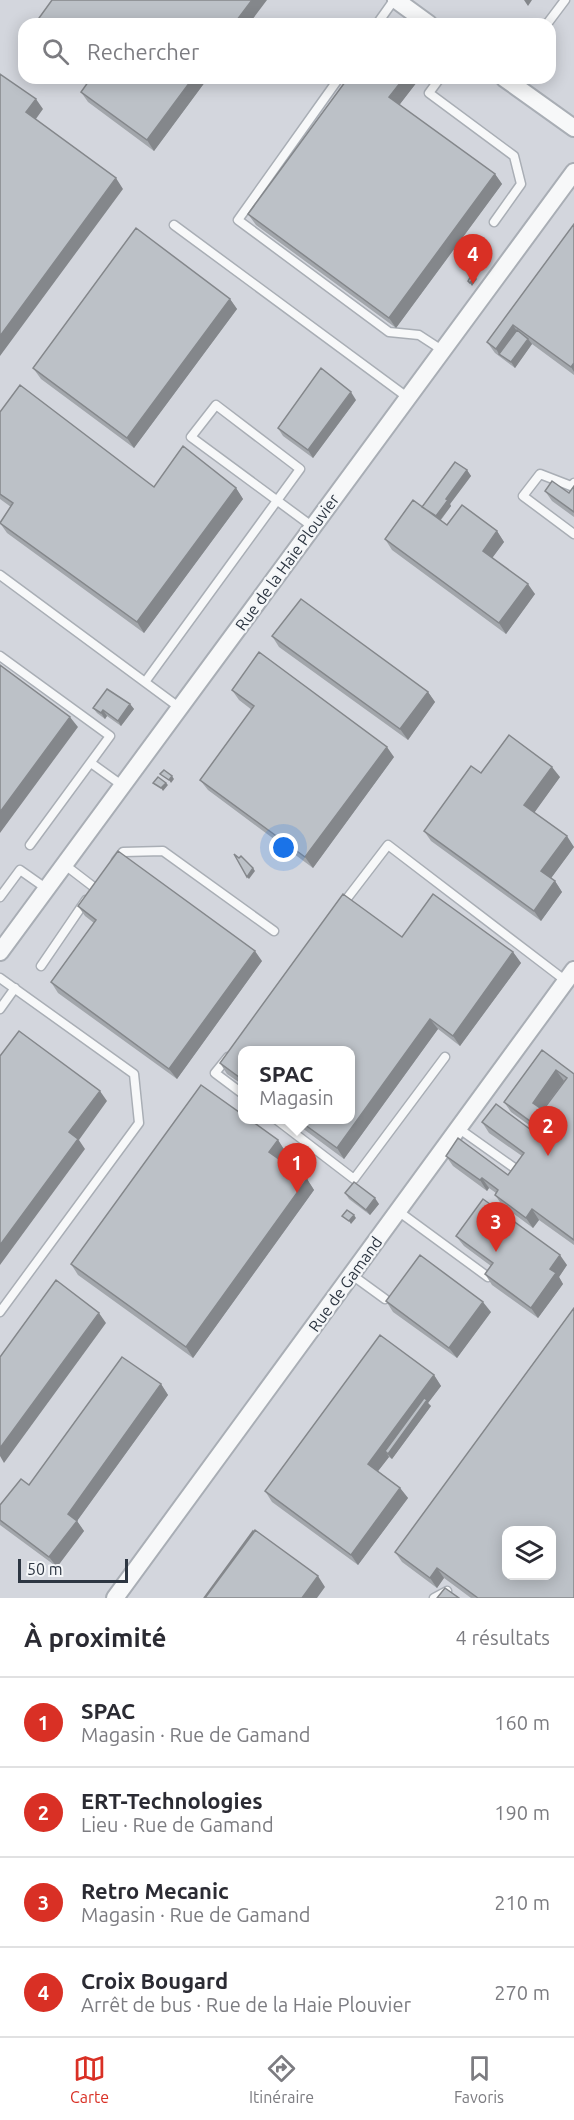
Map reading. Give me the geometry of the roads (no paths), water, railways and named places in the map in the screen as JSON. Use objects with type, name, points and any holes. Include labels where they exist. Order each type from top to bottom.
[{"type":"street","points":[[395,0],[420,18]]},
{"type":"street","points":[[513,84],[574,128]]},
{"type":"street","name":"Rue de la Haie Plouvier","points":[[0,952],[574,172]]},
{"type":"street","name":"Rue de Gamand","points":[[115,1598],[570,975]]},
{"type":"lane","points":[[382,18],[395,0]]},
{"type":"lane","points":[[551,18],[564,0]]},
{"type":"lane","points":[[335,84],[238,220],[389,332],[419,335],[442,350]]},
{"type":"lane","points":[[436,84],[429,93],[514,156],[521,184],[494,222]]},
{"type":"lane","points":[[174,225],[407,397]]},
{"type":"lane","points":[[145,682],[277,501],[300,469],[216,405],[191,436],[277,501],[313,527]]},
{"type":"lane","points":[[574,483],[571,486],[540,474],[523,496],[574,534]]},
{"type":"lane","points":[[0,575],[180,708]]},
{"type":"lane","points":[[0,656],[110,736],[30,845]]},
{"type":"lane","points":[[91,763],[123,786]]},
{"type":"lane","points":[[338,911],[388,845],[570,975]]},
{"type":"lane","points":[[109,870],[123,852],[163,851],[274,930]]},
{"type":"lane","points":[[64,865],[95,888]]},
{"type":"lane","points":[[0,897],[20,870],[47,889]]},
{"type":"lane","points":[[41,966],[102,879]]},
{"type":"lane","points":[[0,978],[134,1074],[139,1123],[0,1312]]},
{"type":"lane","points":[[0,1009],[15,988]]},
{"type":"lane","points":[[237,1044],[215,1073],[238,1090]]},
{"type":"lane","points":[[283,1124],[354,1179],[445,1057]]},
{"type":"lane","points":[[458,1128],[513,1167]]},
{"type":"lane","points":[[398,1211],[488,1277]]},
{"type":"lane","points":[[351,1275],[385,1299]]},
{"type":"lane","points":[[434,1598],[447,1591]]},
{"type":"place","name":"Croix Bougard","points":[[473,284]]},
{"type":"place","name":"ERT-Technologies","points":[[548,1156]]},
{"type":"place","name":"SPAC","points":[[297,1193]]},
{"type":"place","name":"Retro Mecanic","points":[[496,1252]]}]
